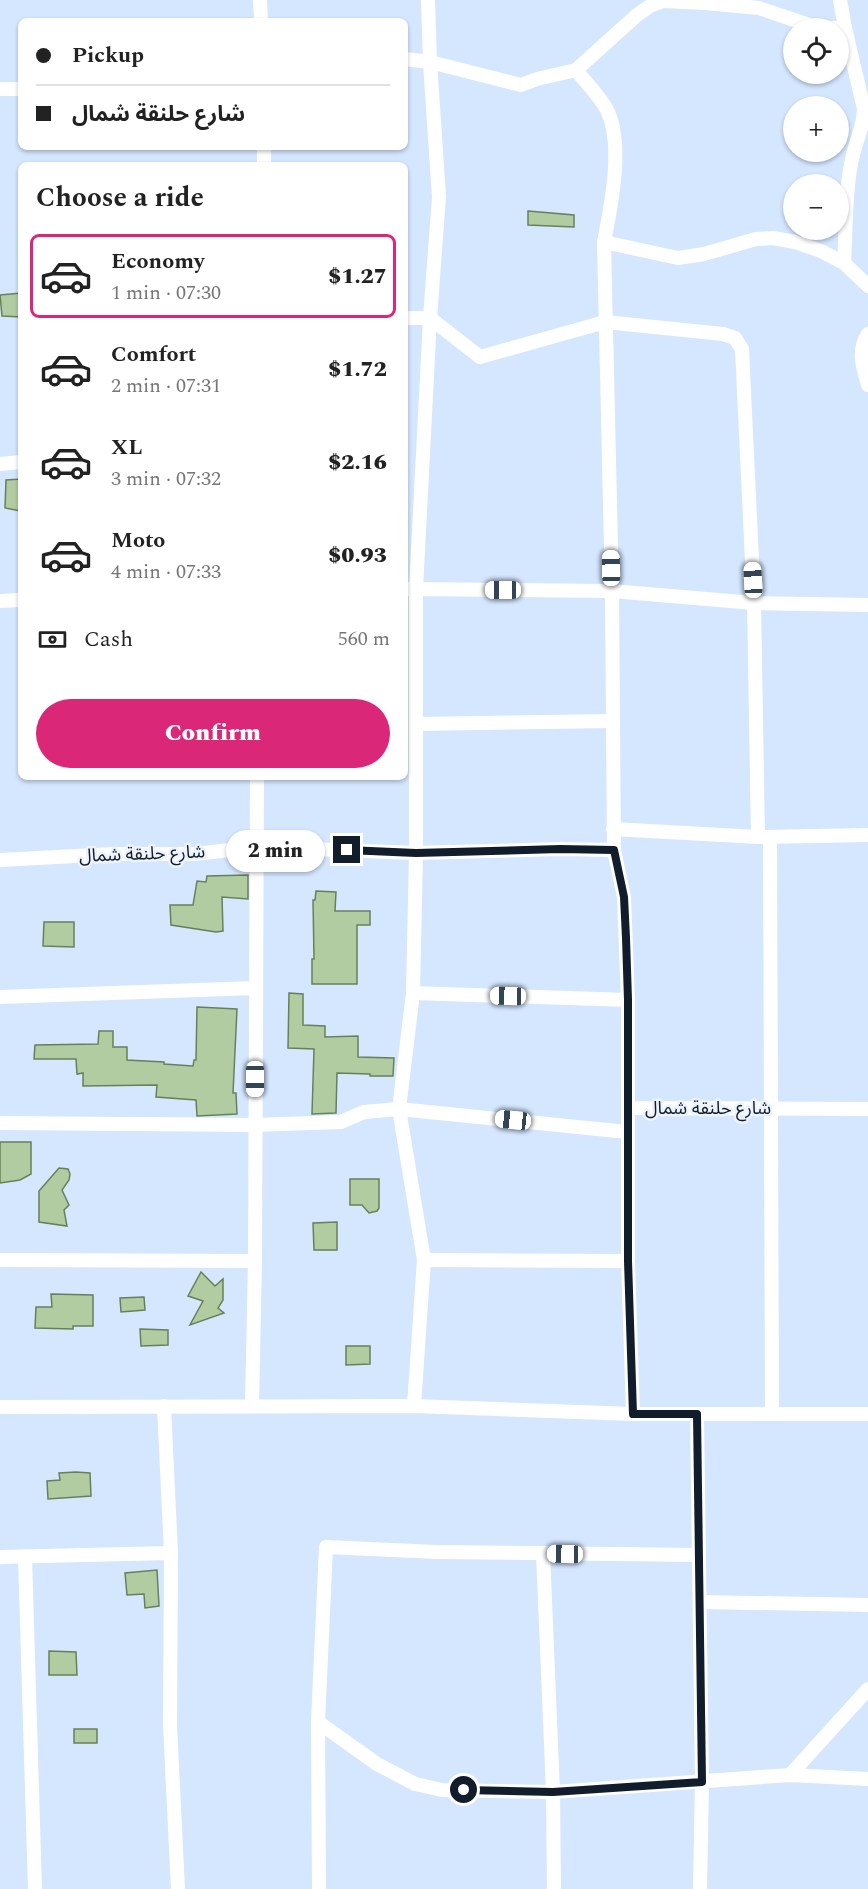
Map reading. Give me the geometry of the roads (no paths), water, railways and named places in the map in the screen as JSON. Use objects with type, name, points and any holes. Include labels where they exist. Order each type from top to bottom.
[{"type":"street","points":[[260,0],[261,18]]},
{"type":"street","points":[[414,1406],[424,1260],[399,1109],[413,993],[416,853],[416,724],[410,589],[440,197],[428,0]]},
{"type":"street","points":[[840,0],[843,18]]},
{"type":"street","points":[[408,59],[430,62],[521,85],[576,70],[637,15],[663,1],[759,8],[788,18]]},
{"type":"street","points":[[844,263],[850,167],[864,119],[864,109],[849,45]]},
{"type":"street","points":[[576,70],[602,103],[611,122],[616,161],[604,242],[612,591],[614,850]]},
{"type":"street","points":[[0,89],[18,89]]},
{"type":"street","points":[[604,242],[678,258],[704,254],[756,239],[773,238],[795,242],[821,251],[844,263],[868,286]]},
{"type":"street","points":[[408,318],[430,318],[480,357],[605,322],[723,334],[735,338],[742,349],[764,837],[771,1108],[772,1414]]},
{"type":"street","points":[[868,334],[861,348],[868,385]]},
{"type":"street","points":[[0,464],[18,462]]},
{"type":"street","points":[[410,589],[612,591],[754,603],[868,604]]},
{"type":"street","points":[[0,601],[18,600]]},
{"type":"street","points":[[416,724],[612,721]]},
{"type":"street","points":[[252,1406],[255,1261],[257,780]]},
{"type":"street","points":[[613,829],[764,837],[868,836]]},
{"type":"street","name":"شارع حلنقة شمال","points":[[0,860],[113,854],[195,854],[256,847],[416,853],[548,849],[614,850],[624,897],[628,1000],[628,1108],[868,1109]]},
{"type":"street","points":[[0,997],[255,988]]},
{"type":"street","points":[[413,993],[628,1000]]},
{"type":"street","points":[[628,1108],[628,1261],[633,1414]]},
{"type":"street","points":[[0,1123],[255,1125],[341,1122],[364,1112],[399,1109],[627,1132]]},
{"type":"street","points":[[0,1260],[255,1261]]},
{"type":"street","points":[[424,1260],[628,1261]]},
{"type":"street","points":[[164,1406],[171,1554],[170,1725],[178,1889]]},
{"type":"street","points":[[0,1407],[414,1406],[633,1414],[868,1414]]},
{"type":"street","points":[[697,1414],[702,1782],[700,1889]]},
{"type":"street","points":[[319,1889],[318,1722],[326,1547],[699,1555]]},
{"type":"street","points":[[543,1553],[553,1792],[554,1889]]},
{"type":"street","points":[[0,1557],[171,1554]]},
{"type":"street","points":[[25,1557],[35,1889]]},
{"type":"street","points":[[700,1602],[868,1605]]},
{"type":"street","points":[[790,1775],[868,1689]]},
{"type":"street","points":[[318,1722],[377,1764],[415,1784],[442,1790],[553,1792],[790,1775],[868,1779]]}]
